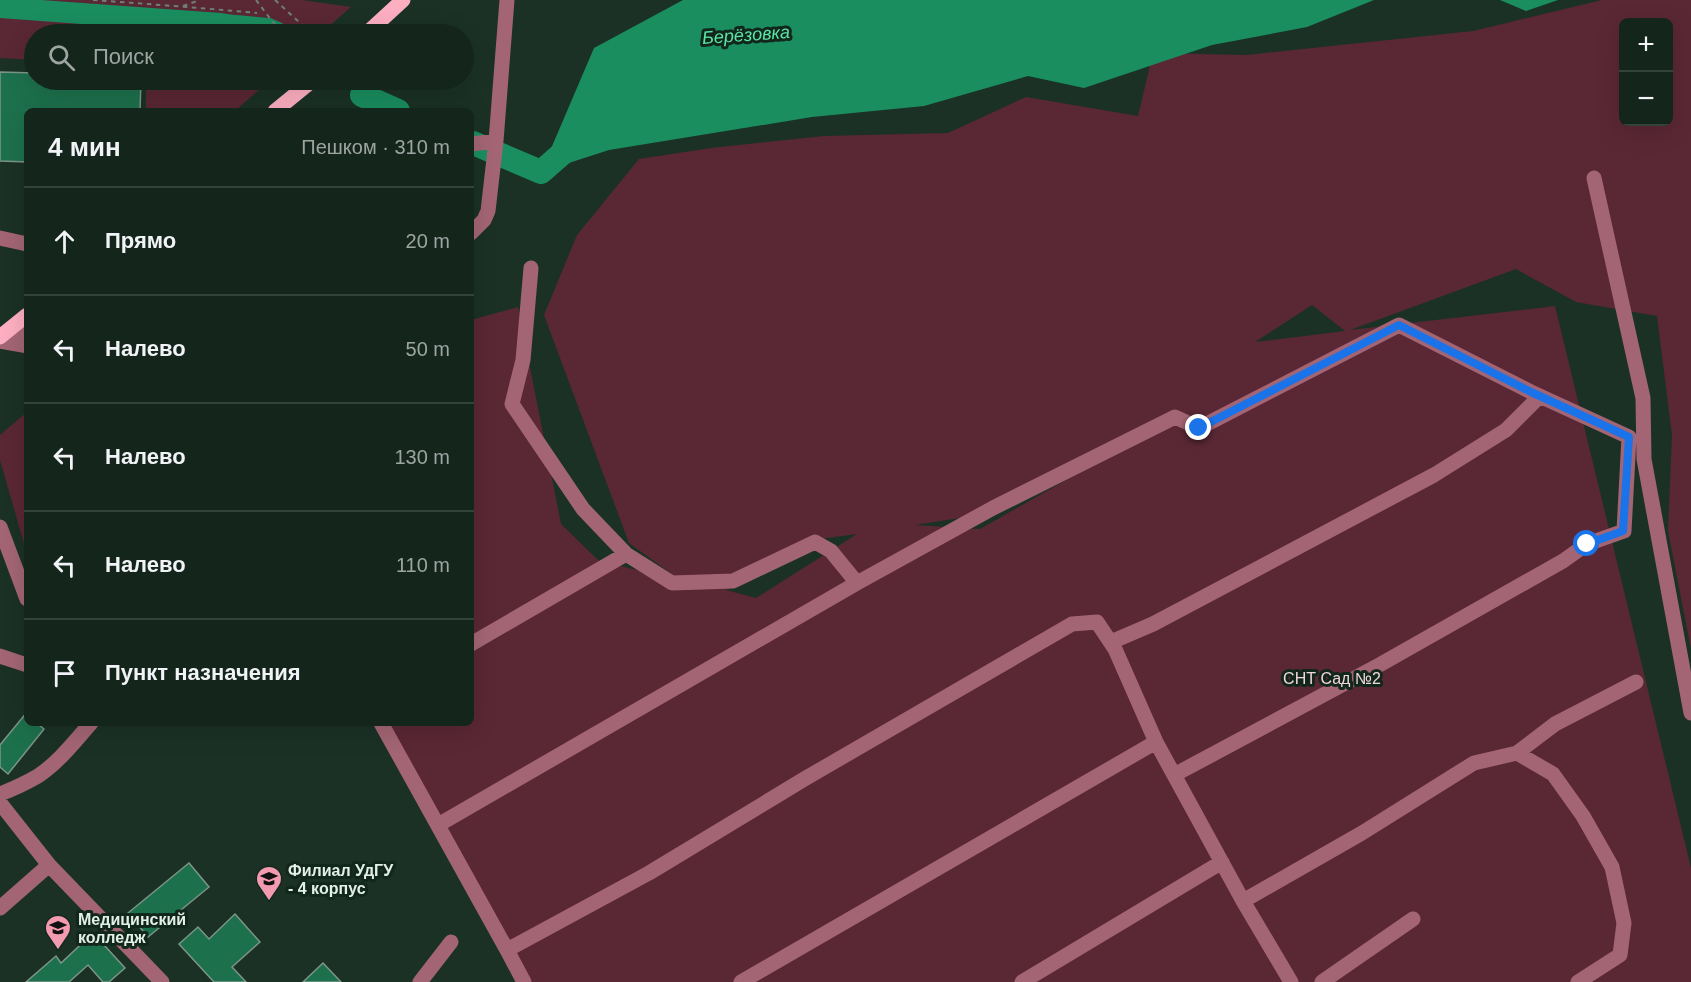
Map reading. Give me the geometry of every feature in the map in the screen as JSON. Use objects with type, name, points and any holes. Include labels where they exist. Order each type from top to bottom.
[{"type":"main road","points":[[377,24],[402,0]]},
{"type":"main road","points":[[279,108],[301,90]]},
{"type":"main road","points":[[0,339],[24,318]]},
{"type":"lane","points":[[474,230],[484,220],[489,207],[507,0]]},
{"type":"lane","points":[[474,144],[496,141]]},
{"type":"lane","points":[[1594,178],[1643,398],[1644,459],[1691,713]]},
{"type":"lane","points":[[474,213],[489,207]]},
{"type":"lane","points":[[1,243],[24,244]]},
{"type":"lane","points":[[531,268],[523,360],[512,404],[583,509],[626,554],[672,583],[733,580],[815,543],[831,551],[857,583]]},
{"type":"lane","points":[[438,825],[857,583],[993,508],[1175,417],[1199,428],[1399,325],[1540,396],[1629,437],[1623,531],[1587,544],[1563,561],[1391,659],[1174,775]]},
{"type":"lane","points":[[0,339],[24,332]]},
{"type":"lane","points":[[0,339],[24,344]]},
{"type":"lane","points":[[1111,642],[1154,624],[1434,475],[1506,430],[1540,396]]},
{"type":"lane","points":[[0,527],[24,591]]},
{"type":"lane","points":[[474,642],[626,554]]},
{"type":"lane","points":[[507,950],[649,873],[806,778],[1072,624],[1097,622],[1111,642],[1128,675],[1156,742],[1243,901],[1291,982]]},
{"type":"lane","points":[[0,656],[24,664]]},
{"type":"lane","points":[[1243,901],[1362,833],[1474,763],[1517,753],[1555,724],[1636,682]]},
{"type":"lane","points":[[0,794],[39,775],[60,758],[89,726]]},
{"type":"lane","points":[[383,726],[524,982]]},
{"type":"lane","points":[[741,982],[1156,742]]},
{"type":"lane","points":[[1517,753],[1553,774],[1583,816],[1612,867],[1624,923],[1620,955],[1578,982]]},
{"type":"lane","points":[[0,803],[49,865],[162,982]]},
{"type":"lane","points":[[1022,982],[1222,862]]},
{"type":"lane","points":[[0,908],[49,865]]},
{"type":"lane","points":[[1322,982],[1413,919]]},
{"type":"lane","points":[[420,982],[451,942]]},
{"type":"path","points":[[93,0],[257,13]]},
{"type":"path","points":[[180,7],[200,0]]},
{"type":"path","points":[[256,0],[275,24]]},
{"type":"path","points":[[275,0],[301,24]]},
{"type":"green space","points":[[0,0],[302,0],[351,7],[331,24],[24,24],[24,59],[0,58]]},
{"type":"green space","name":"СНТ Сад №2","points":[[1602,0],[1691,0],[1691,649],[1668,531],[1672,435],[1657,316],[1576,302],[1516,269],[1350,330],[1555,306],[1691,868],[1691,982],[529,982],[388,726],[474,726],[474,319],[518,307],[561,524],[599,561],[680,580],[629,543],[544,315],[577,235],[639,159],[711,148],[824,136],[948,133],[1026,97],[1138,116],[1153,53],[1247,55],[1473,31]],"holes":[[[1312,305],[1345,331],[1255,342]],[[1119,450],[980,529],[915,525],[979,515]],[[857,534],[756,598],[726,590],[820,539]]]},
{"type":"green space","points":[[146,90],[259,90],[238,108],[146,108]]},
{"type":"green space","points":[[24,415],[24,544],[0,460],[0,435]]},
{"type":"water","points":[[0,0],[41,0],[221,13],[268,20],[268,24],[81,24],[0,18]]},
{"type":"water","points":[[683,0],[1374,0],[1307,27],[1212,45],[1084,88],[1028,76],[924,106],[812,117],[609,150],[541,172],[594,48]]},
{"type":"water","points":[[1500,0],[1558,0],[1526,11]]},
{"type":"building","points":[[0,72],[24,73],[24,90],[141,90],[140,108],[24,108],[24,162],[0,161]]},
{"type":"building","points":[[24,716],[24,726],[40,726],[44,729],[8,774],[0,767],[0,745]]},
{"type":"building","points":[[189,863],[209,887],[148,937],[128,913]]},
{"type":"building","points":[[235,914],[260,942],[232,967],[246,982],[214,982],[179,944],[198,927],[209,939]]},
{"type":"building","points":[[93,933],[125,968],[109,982],[103,982],[88,965],[69,982],[26,982],[56,956],[61,963]]},
{"type":"building","points":[[323,963],[341,982],[303,982]]},
{"type":"waterway","name":"Берёзовка","points":[[362,95],[391,108]]},
{"type":"waterway","name":"Берёзовка","points":[[474,143],[541,172],[565,151]]},
{"type":"place","name":"Филиал УдГУ - 4 корпус","points":[[269,902]]},
{"type":"place","name":"Медицинский колледж","points":[[58,951]]},
{"type":"route","points":[[1199,428],[1399,325],[1531,392],[1629,437],[1623,531],[1587,544]]}]
